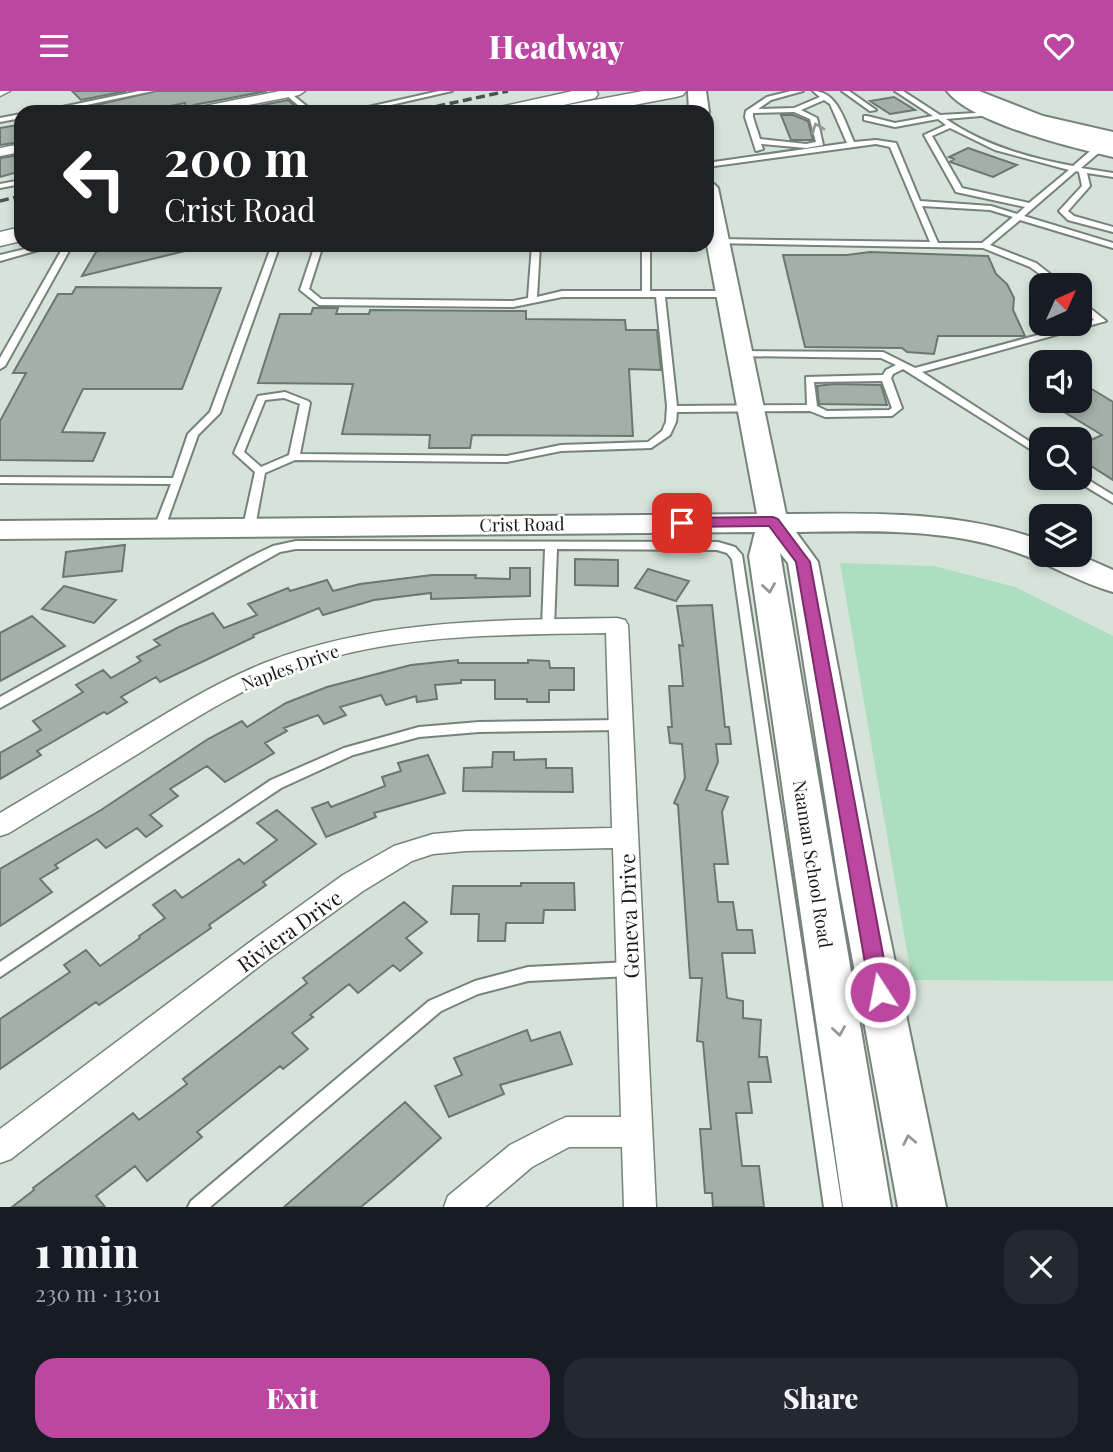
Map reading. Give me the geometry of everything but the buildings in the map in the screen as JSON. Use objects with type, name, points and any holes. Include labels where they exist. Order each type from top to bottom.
[{"type":"highway","points":[[959,91],[1000,110],[1108,146]]},
{"type":"highway","points":[[991,102],[1023,106],[1057,115],[1113,119]]},
{"type":"main road","points":[[537,105],[607,91]]},
{"type":"main road","points":[[601,105],[676,91]]},
{"type":"main road","points":[[959,91],[991,102],[1030,130],[1108,146]]},
{"type":"main road","name":"Naaman School Road","points":[[714,225],[773,522],[803,562],[859,885],[922,1207]]},
{"type":"main road","name":"Crist Road","points":[[0,530],[896,521],[946,525],[998,535],[1029,546]]},
{"type":"main road","name":"Naaman School Road","points":[[773,522],[764,556],[867,1207]]},
{"type":"main road","points":[[1080,567],[1113,582]]},
{"type":"street","points":[[229,105],[293,92]]},
{"type":"street","name":"Naples Drive","points":[[0,826],[184,714],[251,677],[295,661],[355,644],[440,631],[617,625]]},
{"type":"street","name":"Geneva Drive","points":[[617,625],[640,1207]]},
{"type":"street","name":"Riviera Drive","points":[[0,1148],[260,950],[353,883],[403,853],[433,844],[466,841],[625,838]]},
{"type":"street","points":[[460,1207],[521,1156],[566,1132],[637,1132]]},
{"type":"lane","points":[[78,105],[150,91]]},
{"type":"lane","points":[[383,105],[449,91]]},
{"type":"lane","points":[[816,91],[833,103],[851,145]]},
{"type":"lane","points":[[845,91],[872,110]]},
{"type":"lane","points":[[898,91],[976,141],[1078,170],[1113,175]]},
{"type":"lane","points":[[761,157],[749,117],[750,111],[769,98],[797,92],[806,101]]},
{"type":"lane","points":[[750,111],[786,107],[825,97]]},
{"type":"lane","points":[[757,144],[816,145],[821,140],[813,118],[769,98]]},
{"type":"lane","points":[[857,111],[860,102]]},
{"type":"lane","points":[[867,118],[895,125],[939,117],[991,102]]},
{"type":"lane","points":[[881,116],[895,125]]},
{"type":"lane","points":[[950,126],[928,135],[958,190],[1031,207]]},
{"type":"lane","points":[[714,164],[876,142],[893,145],[935,245]]},
{"type":"lane","points":[[984,246],[1108,146]]},
{"type":"lane","points":[[1078,170],[1086,186],[1063,211],[1071,218],[1113,230]]},
{"type":"lane","points":[[918,203],[970,205],[1020,216],[1113,246]]},
{"type":"lane","points":[[717,241],[984,246],[1033,265],[1043,273]]},
{"type":"lane","points":[[0,258],[24,252]]},
{"type":"lane","points":[[0,366],[56,272],[65,252]]},
{"type":"lane","points":[[160,528],[193,433],[215,413],[273,252]]},
{"type":"lane","points":[[317,252],[304,290],[319,302],[513,304],[562,294],[727,294]]},
{"type":"lane","points":[[532,300],[535,252]]},
{"type":"lane","points":[[646,252],[646,294]]},
{"type":"lane","points":[[260,471],[294,457],[507,459],[561,448],[651,445],[666,433],[671,422],[672,409],[660,294]]},
{"type":"lane","points":[[1092,313],[1113,326]]},
{"type":"lane","points":[[914,370],[1101,321]]},
{"type":"lane","points":[[739,354],[883,355],[914,370],[1029,445]]},
{"type":"lane","points":[[672,409],[812,408],[825,414],[892,413],[897,408],[886,378],[889,372],[904,365]]},
{"type":"lane","points":[[812,408],[809,379],[886,378]]},
{"type":"lane","points":[[260,471],[239,453],[261,398],[285,395],[305,403],[294,457]]},
{"type":"lane","points":[[249,527],[260,471]]},
{"type":"lane","points":[[0,480],[177,481]]},
{"type":"lane","points":[[1092,486],[1113,500]]},
{"type":"lane","points":[[0,703],[277,549],[296,545],[718,546],[731,550],[738,558],[833,1207]]},
{"type":"lane","points":[[548,627],[551,545]]},
{"type":"lane","points":[[0,970],[276,784],[349,751],[419,731],[479,727],[621,725]]},
{"type":"lane","points":[[197,1207],[435,1006],[475,988],[528,974],[630,969]]},
{"type":"green space","points":[[840,563],[934,566],[1015,587],[1113,636],[1113,981],[912,980]]},
{"type":"railway","points":[[443,105],[508,91]]},
{"type":"railway","points":[[0,201],[14,198]]},
{"type":"route","points":[[682,523],[773,522],[803,562],[880,992]]}]
